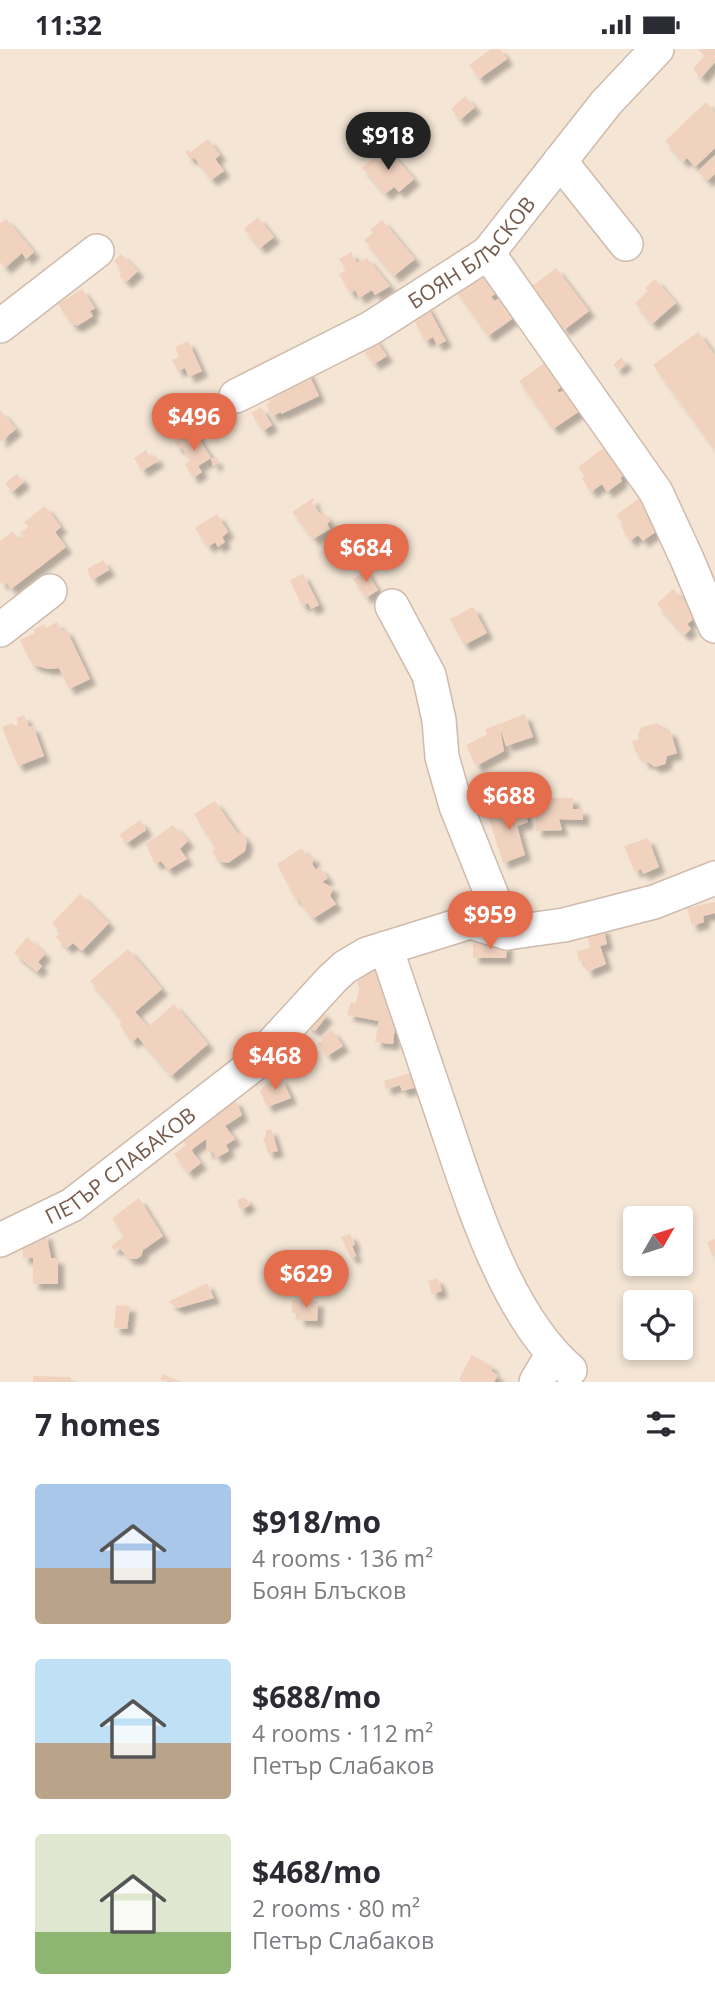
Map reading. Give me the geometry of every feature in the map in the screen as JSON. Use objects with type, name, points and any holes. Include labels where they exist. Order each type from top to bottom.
[{"type":"street","name":"БОЯН БЛЪСКОВ","points":[[236,396],[371,328],[488,253],[606,103],[657,49]]},
{"type":"street","points":[[560,161],[626,244]]},
{"type":"street","points":[[0,326],[97,251]]},
{"type":"street","points":[[488,253],[656,492],[714,616]]},
{"type":"street","points":[[0,630],[50,591]]},
{"type":"street","points":[[392,606],[429,675],[439,720],[442,757],[456,806],[507,933]]},
{"type":"street","name":"ПЕТЪР СЛАБАКОВ","points":[[0,1240],[72,1205],[253,1065],[345,967],[368,954],[470,922],[507,933],[564,925],[654,902],[715,878]]},
{"type":"street","points":[[386,948],[480,1224],[509,1285],[542,1343],[552,1369]]},
{"type":"shaded area","points":[[0,49],[715,49],[715,1382],[0,1382]]},
{"type":"building","points":[[491,49],[500,49],[507,59],[479,79],[469,65]]},
{"type":"building","points":[[698,49],[715,49],[715,62],[701,78],[693,69],[704,56]]},
{"type":"building","points":[[465,96],[475,107],[460,120],[451,109]]},
{"type":"building","points":[[706,102],[715,113],[715,148],[695,167],[687,158],[683,162],[665,141]]},
{"type":"building","points":[[208,139],[220,155],[215,159],[224,171],[211,180],[194,157],[190,159],[185,152],[188,149],[190,152]]},
{"type":"building","points":[[386,146],[414,179],[399,192],[394,187],[385,194],[362,168]]},
{"type":"building","points":[[715,155],[715,174],[707,181],[698,171]]},
{"type":"building","points":[[258,217],[274,237],[260,248],[244,229]]},
{"type":"building","points":[[6,219],[34,252],[26,259],[22,253],[5,268],[0,262],[0,223]]},
{"type":"building","points":[[382,220],[415,259],[394,276],[364,240],[373,233],[370,230]]},
{"type":"building","points":[[351,252],[357,263],[367,258],[390,286],[375,295],[372,290],[359,298],[355,290],[350,293],[339,274],[346,270],[339,259]]},
{"type":"building","points":[[121,254],[138,271],[126,282],[119,275],[123,271],[114,261]]},
{"type":"building","points":[[485,266],[502,289],[491,297],[495,301],[505,294],[519,314],[488,336],[454,288]]},
{"type":"building","points":[[556,268],[589,311],[564,330],[531,287]]},
{"type":"building","points":[[655,279],[676,303],[652,324],[635,303],[648,291],[645,288]]},
{"type":"building","points":[[82,289],[95,308],[90,311],[93,316],[73,326],[58,304]]},
{"type":"building","points":[[426,304],[446,341],[437,345],[433,337],[425,342],[415,322],[418,320],[414,312]]},
{"type":"building","points":[[698,332],[715,355],[715,450],[653,365]]},
{"type":"building","points":[[373,336],[387,356],[374,364],[360,345]]},
{"type":"building","points":[[188,341],[202,371],[189,377],[185,368],[178,371],[172,360],[179,357],[175,347]]},
{"type":"building","points":[[621,357],[626,363],[618,370],[613,365]]},
{"type":"building","points":[[550,359],[567,383],[557,390],[559,393],[569,387],[584,408],[553,429],[519,381]]},
{"type":"building","points":[[307,370],[319,396],[272,416],[266,404],[270,402],[262,386]]},
{"type":"building","points":[[225,404],[230,415],[221,419],[216,408]]},
{"type":"building","points":[[261,407],[272,425],[263,431],[251,413]]},
{"type":"building","points":[[0,410],[16,429],[0,442]]},
{"type":"building","points":[[194,430],[211,458],[198,466],[202,472],[193,478],[185,464],[190,460],[181,446],[178,448],[174,442]]},
{"type":"building","points":[[609,444],[629,471],[620,478],[622,481],[607,492],[602,484],[591,492],[578,467]]},
{"type":"building","points":[[146,450],[150,457],[155,455],[158,461],[142,471],[134,458]]},
{"type":"building","points":[[211,458],[217,459],[213,466]]},
{"type":"building","points":[[17,474],[24,482],[12,492],[5,483]]},
{"type":"building","points":[[645,494],[659,513],[650,520],[658,530],[643,541],[638,535],[630,541],[621,527],[624,525],[616,515]]},
{"type":"building","points":[[313,498],[315,500],[312,502],[320,514],[323,512],[330,521],[327,524],[330,529],[313,539],[292,512]]},
{"type":"building","points":[[45,506],[61,527],[55,532],[66,547],[11,589],[5,581],[2,584],[0,581],[0,541],[13,531],[19,540],[23,536],[20,533],[28,527],[24,522]]},
{"type":"building","points":[[217,514],[228,532],[222,537],[225,542],[218,547],[215,542],[208,547],[195,528]]},
{"type":"building","points":[[103,560],[109,570],[92,580],[87,569]]},
{"type":"building","points":[[366,571],[378,590],[366,598],[353,579]]},
{"type":"building","points":[[303,574],[319,605],[311,609],[308,603],[302,606],[290,580]]},
{"type":"building","points":[[673,589],[697,616],[687,624],[691,629],[684,635],[657,604]]},
{"type":"building","points":[[473,607],[487,633],[464,645],[450,619]]},
{"type":"building","points":[[57,622],[62,631],[66,629],[90,679],[69,689],[59,668],[48,669],[34,665],[20,640],[35,633],[33,630],[44,624],[46,628]]},
{"type":"building","points":[[525,714],[533,737],[506,746],[499,724]]},
{"type":"building","points":[[24,715],[29,727],[33,726],[44,756],[18,766],[2,727],[18,724],[17,718]]},
{"type":"building","points":[[657,723],[664,731],[670,730],[677,753],[667,756],[665,764],[655,767],[648,762],[644,763],[642,757],[636,753],[632,741],[639,739],[638,733],[642,727]]},
{"type":"building","points":[[499,724],[504,751],[476,766],[466,745],[487,734],[485,729]]},
{"type":"building","points":[[527,797],[573,798],[573,809],[583,809],[583,820],[559,819],[562,830],[536,831],[536,810],[531,811]]},
{"type":"building","points":[[215,801],[238,834],[241,832],[247,841],[245,851],[228,863],[218,861],[212,851],[216,849],[194,814]]},
{"type":"building","points":[[522,804],[528,822],[517,826],[525,855],[503,863],[488,816]]},
{"type":"building","points":[[140,820],[146,830],[127,843],[119,835]]},
{"type":"building","points":[[173,825],[188,841],[180,849],[187,859],[168,870],[161,861],[155,864],[146,844]]},
{"type":"building","points":[[648,838],[659,867],[643,874],[641,869],[635,872],[624,846]]},
{"type":"building","points":[[302,848],[307,855],[314,857],[312,864],[316,870],[319,867],[328,878],[322,882],[333,888],[330,896],[336,904],[314,918],[299,899],[296,900],[277,864]]},
{"type":"building","points":[[80,894],[109,923],[82,951],[73,943],[67,948],[56,937],[61,932],[52,923]]},
{"type":"building","points":[[715,902],[715,913],[703,916],[704,922],[692,926],[687,908]]},
{"type":"building","points":[[603,927],[607,944],[600,946],[606,964],[587,972],[584,960],[579,961],[577,951],[590,948],[586,930]]},
{"type":"building","points":[[27,937],[45,954],[38,962],[42,966],[37,972],[14,953]]},
{"type":"building","points":[[473,943],[507,944],[506,958],[473,958]]},
{"type":"building","points":[[128,949],[162,989],[135,1012],[148,1027],[174,1004],[208,1044],[171,1076],[138,1037],[132,1042],[119,1024],[123,1021],[90,981]]},
{"type":"building","points":[[377,969],[398,1002],[393,1044],[375,1042],[379,1021],[347,1015],[351,1002],[356,1003],[359,988],[354,973]]},
{"type":"building","points":[[316,1008],[327,1016],[315,1031],[305,1024]]},
{"type":"building","points":[[332,1030],[343,1046],[327,1056],[318,1043],[322,1041],[321,1037]]},
{"type":"building","points":[[413,1072],[417,1087],[402,1091],[400,1085],[386,1089],[384,1081]]},
{"type":"building","points":[[281,1077],[291,1098],[267,1107],[260,1091],[266,1084]]},
{"type":"building","points":[[235,1099],[242,1115],[225,1126],[235,1139],[226,1145],[229,1151],[216,1158],[212,1150],[207,1153],[206,1139],[191,1150],[201,1163],[188,1173],[174,1154],[186,1145],[181,1138]]},
{"type":"building","points":[[271,1129],[278,1151],[268,1153],[263,1137],[266,1137],[266,1130]]},
{"type":"building","points":[[245,1197],[250,1205],[240,1210],[237,1200]]},
{"type":"building","points":[[139,1198],[163,1236],[143,1250],[141,1256],[129,1259],[119,1247],[114,1250],[111,1246],[124,1236],[112,1218]]},
{"type":"building","points":[[46,1233],[51,1258],[58,1258],[58,1284],[33,1284],[33,1258],[23,1258],[23,1242]]},
{"type":"building","points":[[350,1234],[356,1256],[351,1258],[341,1237]]},
{"type":"building","points":[[715,1239],[715,1254],[712,1255],[707,1242]]},
{"type":"building","points":[[437,1278],[442,1291],[432,1294],[428,1281]]},
{"type":"building","points":[[207,1283],[214,1298],[178,1308],[168,1302]]},
{"type":"building","points":[[292,1300],[318,1301],[317,1321],[298,1320],[299,1313],[292,1313]]},
{"type":"building","points":[[116,1305],[130,1306],[127,1329],[114,1328]]},
{"type":"building","points":[[472,1355],[493,1367],[491,1371],[498,1375],[494,1382],[463,1382],[459,1379]]},
{"type":"building","points":[[163,1374],[181,1382],[160,1380]]},
{"type":"building","points":[[33,1376],[71,1377],[71,1382],[33,1382]]}]
